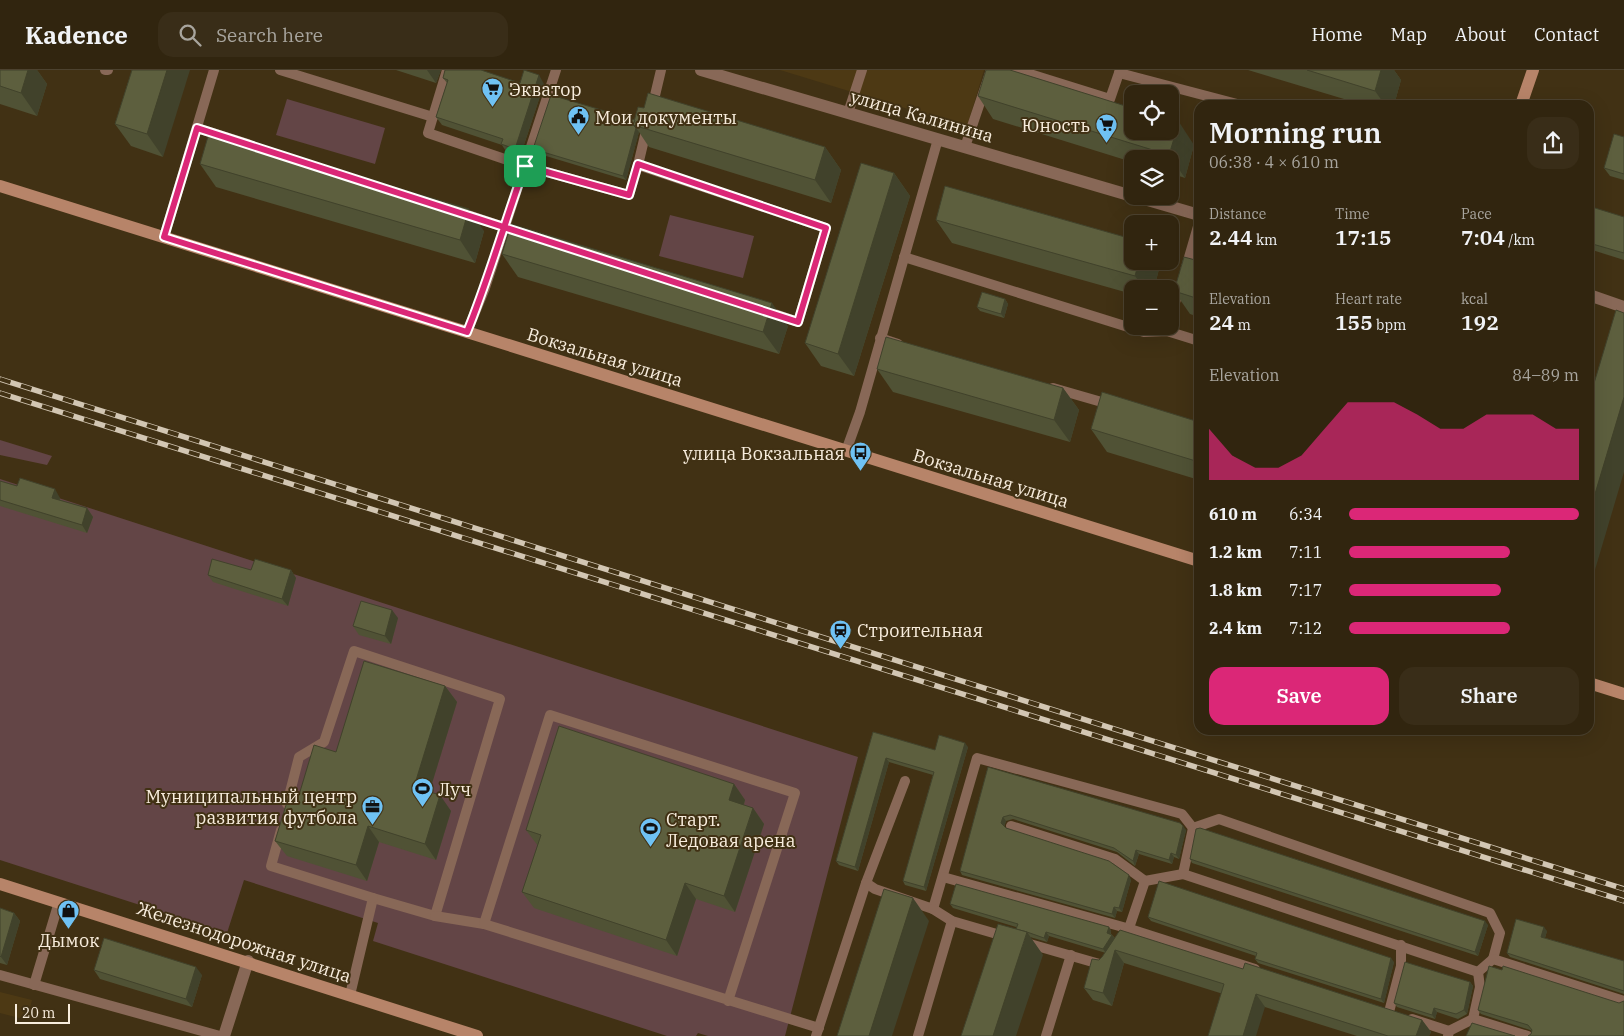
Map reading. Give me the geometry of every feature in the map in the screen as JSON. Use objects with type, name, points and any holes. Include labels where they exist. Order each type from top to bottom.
[{"type":"street","name":"улица Калинина","points":[[701,70],[1124,193]]},
{"type":"street","points":[[1523,100],[1533,70]]},
{"type":"street","name":"Вокзальная улица","points":[[0,186],[1194,559]]},
{"type":"street","name":"улица Калинина","points":[[1164,205],[1194,214]]},
{"type":"street","points":[[1594,297],[1624,308]]},
{"type":"street","points":[[1594,685],[1624,694]]},
{"type":"street","name":"Железнодорожная улица","points":[[0,884],[248,961],[477,1036]]},
{"type":"street","points":[[224,1036],[248,961]]},
{"type":"lane","points":[[164,237],[214,70]]},
{"type":"lane","points":[[280,70],[433,117]]},
{"type":"lane","points":[[447,70],[428,133],[525,166],[629,195],[661,70]]},
{"type":"lane","points":[[467,332],[485,288],[503,227],[556,70]]},
{"type":"lane","points":[[848,113],[862,70]]},
{"type":"lane","points":[[965,147],[991,70]]},
{"type":"lane","points":[[1017,70],[1110,99],[1119,71],[1223,100]]},
{"type":"lane","points":[[197,128],[262,149]]},
{"type":"lane","points":[[846,450],[860,412],[938,139]]},
{"type":"lane","points":[[638,164],[826,228],[798,322],[761,310]]},
{"type":"lane","points":[[447,209],[531,236]]},
{"type":"lane","points":[[1179,290],[1194,240]]},
{"type":"lane","points":[[904,257],[1124,326]]},
{"type":"lane","points":[[1179,334],[1194,339]]},
{"type":"lane","points":[[880,338],[908,347]]},
{"type":"lane","points":[[1043,385],[1120,408]]},
{"type":"lane","points":[[435,916],[500,698],[354,651],[324,742],[300,758],[271,866],[435,916],[484,924],[728,1001],[818,1032],[866,883],[905,781]]},
{"type":"lane","points":[[484,924],[550,715],[795,793],[728,1001]]},
{"type":"lane","points":[[933,909],[977,758],[1182,814],[1193,828]]},
{"type":"lane","points":[[1193,828],[1219,819],[1490,913],[1500,933],[1493,959],[1478,972]]},
{"type":"lane","points":[[1011,826],[1115,859],[1146,881],[1183,874],[1478,972]]},
{"type":"lane","points":[[1183,874],[1193,828]]},
{"type":"lane","points":[[943,877],[1130,929],[1269,973]]},
{"type":"lane","points":[[1120,944],[1130,929],[1146,881]]},
{"type":"lane","points":[[866,883],[933,909],[952,921],[1106,966],[1111,959]]},
{"type":"lane","points":[[350,995],[373,898]]},
{"type":"lane","points":[[34,985],[59,902]]},
{"type":"lane","points":[[918,1036],[952,921]]},
{"type":"lane","points":[[1401,945],[1401,966],[1384,1010],[1448,1033],[1473,1019],[1528,1036]]},
{"type":"lane","points":[[1046,1036],[1071,955]]},
{"type":"lane","points":[[1493,959],[1624,1001]]},
{"type":"lane","points":[[1473,1019],[1480,987],[1478,972]]},
{"type":"lane","points":[[0,975],[220,1036]]},
{"type":"shaded area","points":[[780,70],[984,70],[967,127]]},
{"type":"shaded area","points":[[287,99],[385,128],[375,164],[276,135]]},
{"type":"shaded area","points":[[670,215],[754,236],[743,278],[659,256]]},
{"type":"shaded area","points":[[0,440],[52,456],[47,465],[0,455]]},
{"type":"shaded area","name":"Луч","points":[[0,479],[858,757],[785,1036],[708,1036],[698,1033],[696,1036],[667,1036],[373,941],[378,923],[244,880],[227,933],[0,860]]},
{"type":"shaded area","points":[[0,992],[32,1000],[27,1020],[0,1013]]},
{"type":"building","points":[[0,70],[28,70],[21,93],[0,86]]},
{"type":"building","points":[[132,70],[167,70],[147,134],[115,124]]},
{"type":"building","name":"Экватор","points":[[445,70],[481,70],[520,83],[524,70],[539,75],[515,149],[501,144],[503,139],[436,117],[448,80],[443,78]]},
{"type":"building","points":[[986,70],[1010,70],[1124,106],[1124,140],[1174,140],[1171,150],[1153,150],[978,96]]},
{"type":"building","points":[[1307,70],[1381,70],[1375,91]]},
{"type":"building","points":[[648,93],[825,147],[815,180],[633,125],[638,107],[644,108]]},
{"type":"building","points":[[551,95],[635,120],[633,125],[636,128],[623,176],[533,149]]},
{"type":"building","points":[[209,133],[469,209],[460,240],[200,164]]},
{"type":"building","points":[[1614,134],[1624,137],[1624,174],[1604,168]]},
{"type":"building","points":[[861,163],[894,173],[838,354],[805,343]]},
{"type":"building","points":[[945,186],[1124,237],[1124,270],[1137,270],[1135,276],[936,220]]},
{"type":"building","points":[[1594,208],[1624,217],[1624,253],[1594,244]]},
{"type":"building","points":[[511,224],[772,303],[763,332],[502,254]]},
{"type":"building","points":[[1184,257],[1194,260],[1194,297],[1179,293],[1179,280],[1177,280]]},
{"type":"building","points":[[982,292],[1005,299],[1001,314],[977,307]]},
{"type":"building","points":[[1616,310],[1624,313],[1624,397],[1594,497],[1594,383]]},
{"type":"building","points":[[886,337],[1063,388],[1054,420],[877,369]]},
{"type":"building","points":[[1102,392],[1194,420],[1194,460],[1091,429]]},
{"type":"building","points":[[20,478],[55,489],[52,498],[87,508],[82,525],[0,500],[0,481],[17,486]]},
{"type":"building","points":[[212,559],[251,570],[255,559],[291,570],[282,599],[208,575]]},
{"type":"building","points":[[361,601],[392,610],[385,636],[353,626]]},
{"type":"building","points":[[364,661],[445,686],[414,787],[440,795],[425,844],[368,826],[356,865],[275,841],[290,792],[299,795],[314,745],[336,752]]},
{"type":"building","name":"Старт. Ледовая арена","points":[[559,726],[734,784],[729,800],[753,808],[724,896],[685,883],[666,940],[522,892],[541,835],[526,830]]},
{"type":"building","points":[[873,732],[935,750],[939,735],[965,743],[924,887],[903,881],[934,772],[886,758],[855,867],[836,861]]},
{"type":"building","points":[[988,767],[1180,823],[1183,826],[1176,855],[1171,853],[1169,860],[1136,850],[1133,861],[1114,848],[1010,815],[1003,817],[1001,823],[1006,828],[1109,861],[1129,875],[1119,908],[1114,907],[1112,914],[960,871]]},
{"type":"building","points":[[1200,828],[1485,921],[1475,952],[1190,859],[1196,829]]},
{"type":"building","points":[[1159,881],[1391,958],[1381,999],[1255,959],[1257,953],[1148,917]]},
{"type":"building","points":[[956,884],[1109,927],[1107,933],[1112,935],[1103,949],[1046,932],[1044,938],[1016,929],[1018,924],[950,904]]},
{"type":"building","points":[[884,889],[913,898],[869,1036],[837,1036]]},
{"type":"building","points":[[0,908],[14,913],[1,957],[0,956]]},
{"type":"building","points":[[1516,919],[1544,927],[1541,937],[1624,961],[1624,991],[1507,953]]},
{"type":"building","points":[[998,924],[1027,932],[993,1036],[961,1036]]},
{"type":"building","points":[[1120,930],[1243,969],[1245,963],[1422,1020],[1416,1036],[1388,1036],[1256,994],[1243,1036],[1208,1036],[1224,984],[1115,950],[1103,993],[1084,988],[1092,959],[1099,960],[1102,957]]},
{"type":"building","points":[[104,938],[196,967],[186,999],[94,970]]},
{"type":"building","points":[[1405,962],[1470,982],[1464,1010],[1456,1014],[1434,1008],[1432,1015],[1394,1003]]},
{"type":"building","points":[[1489,966],[1502,970],[1503,966],[1619,1003],[1624,1001],[1624,1036],[1528,1036],[1532,1030],[1528,1025],[1478,1010]]},
{"type":"building","points":[[1472,1023],[1515,1036],[1466,1036]]},
{"type":"railway","points":[[0,379],[1624,889]]},
{"type":"railway","points":[[0,393],[1624,901]]},
{"type":"place","name":"Экватор","points":[[493,108]]},
{"type":"place","name":"Мои документы","points":[[579,136]]},
{"type":"place","name":"Юность","points":[[1106,144]]},
{"type":"place","name":"улица Вокзальная","points":[[861,472]]},
{"type":"place","name":"Строительная","points":[[841,649]]},
{"type":"place","name":"Луч","points":[[422,808]]},
{"type":"place","name":"Муниципальный центр развития футбола","points":[[373,825]]},
{"type":"place","name":"Старт. Ледовая арена","points":[[650,848]]},
{"type":"place","name":"Дымок","points":[[69,929]]},
{"type":"route","points":[[525,166],[503,227],[485,288],[467,332],[164,237],[197,128],[503,227],[798,322],[826,228],[638,164],[629,195],[525,166]]}]
